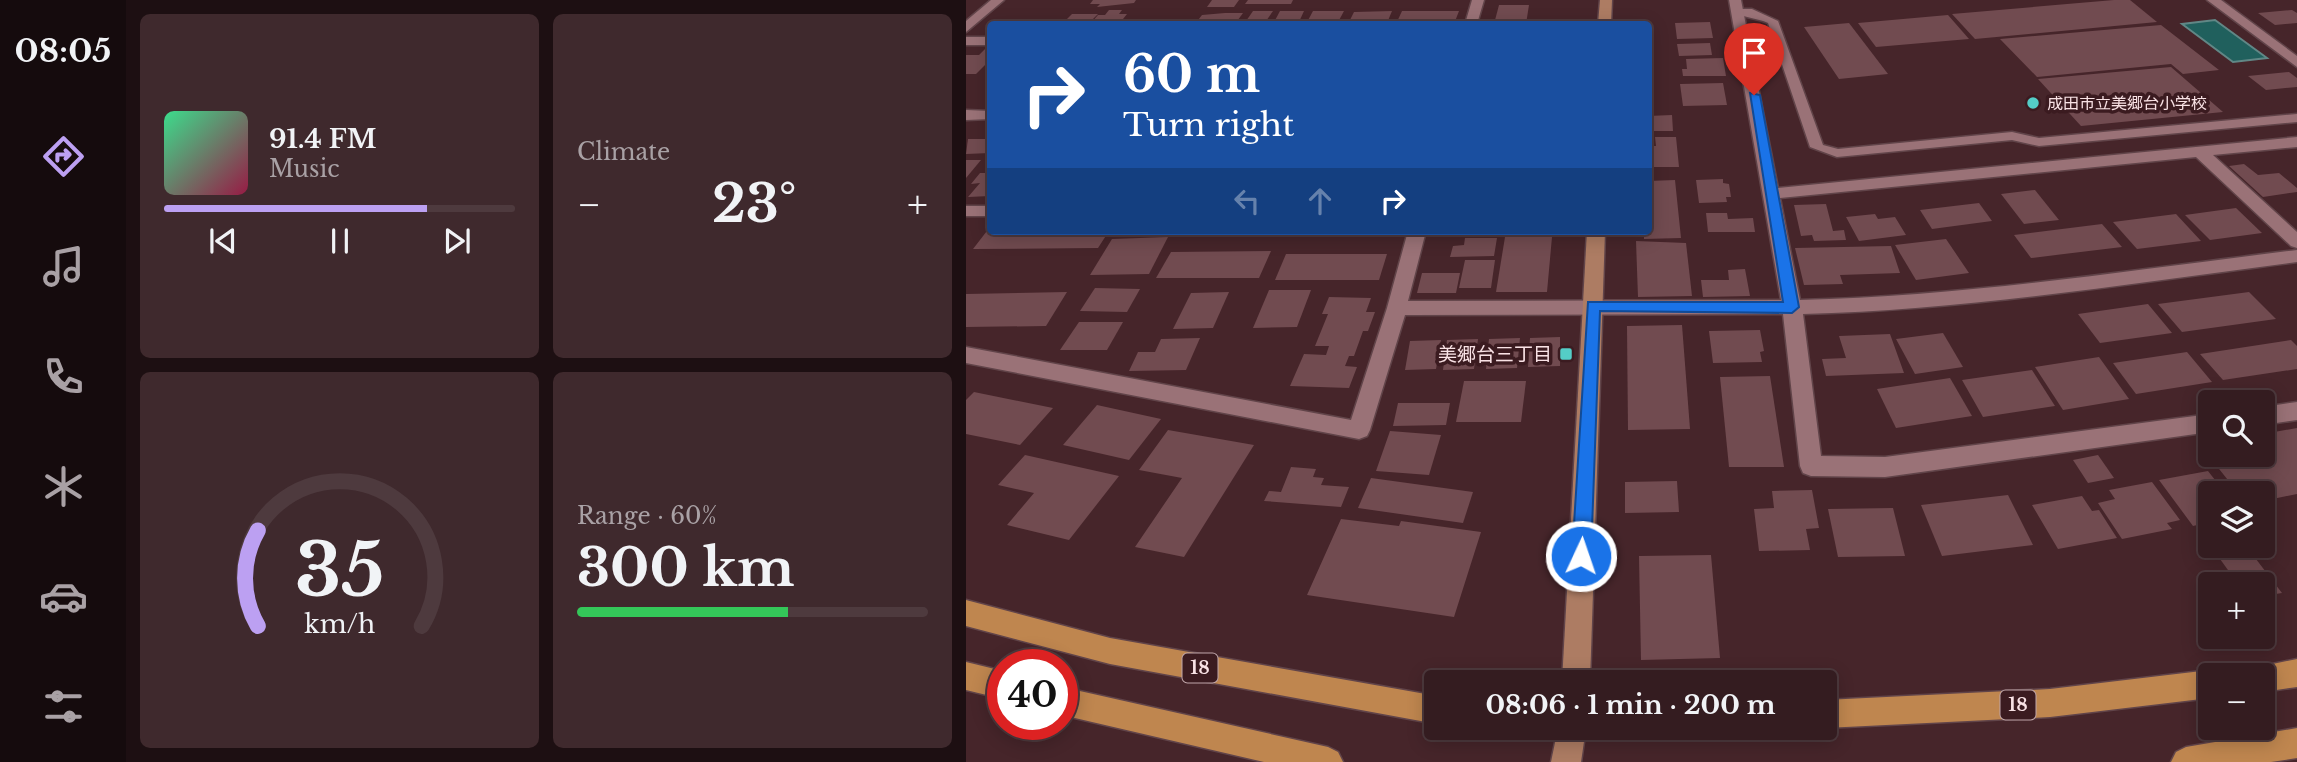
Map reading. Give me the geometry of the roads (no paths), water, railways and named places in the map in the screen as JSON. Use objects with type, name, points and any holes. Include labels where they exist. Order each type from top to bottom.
[{"type":"main road","name":"18","points":[[966,613],[1110,651],[1424,707]]},
{"type":"main road","points":[[2275,676],[2297,673]]},
{"type":"main road","points":[[966,676],[987,681]]},
{"type":"main road","name":"18","points":[[1837,713],[2050,703],[2198,685]]},
{"type":"main road","points":[[1078,705],[1328,762]]},
{"type":"main road","points":[[2186,762],[2297,743]]},
{"type":"street","points":[[966,28],[998,0]]},
{"type":"street","points":[[1472,21],[1478,0]]},
{"type":"street","points":[[1605,21],[1606,0]]},
{"type":"street","points":[[2213,0],[2297,63]]},
{"type":"street","points":[[1736,6],[1792,307],[1811,466],[1885,467],[2198,425]]},
{"type":"street","points":[[966,41],[987,41]]},
{"type":"street","points":[[966,115],[987,115]]},
{"type":"street","points":[[1771,194],[2297,142]]},
{"type":"street","points":[[2200,151],[2297,242]]},
{"type":"street","points":[[966,211],[987,211]]},
{"type":"street","points":[[966,355],[1359,430],[1397,308],[1416,235]]},
{"type":"street","points":[[1577,670],[1596,235]]},
{"type":"street","points":[[1397,308],[1872,305],[2014,291],[2297,256]]},
{"type":"street","points":[[2275,414],[2297,411]]},
{"type":"street","points":[[1566,762],[1570,740]]},
{"type":"lane","points":[[1736,6],[1773,21],[1817,147],[1826,151],[1837,153],[2012,136],[2039,142],[2297,118]]},
{"type":"water","points":[[2215,20],[2267,58],[2233,62],[2182,24]]},
{"type":"place","name":"成田市立美郷台小学校","points":[[2033,103]]},
{"type":"place","name":"美郷台三丁目","points":[[1566,354]]}]
